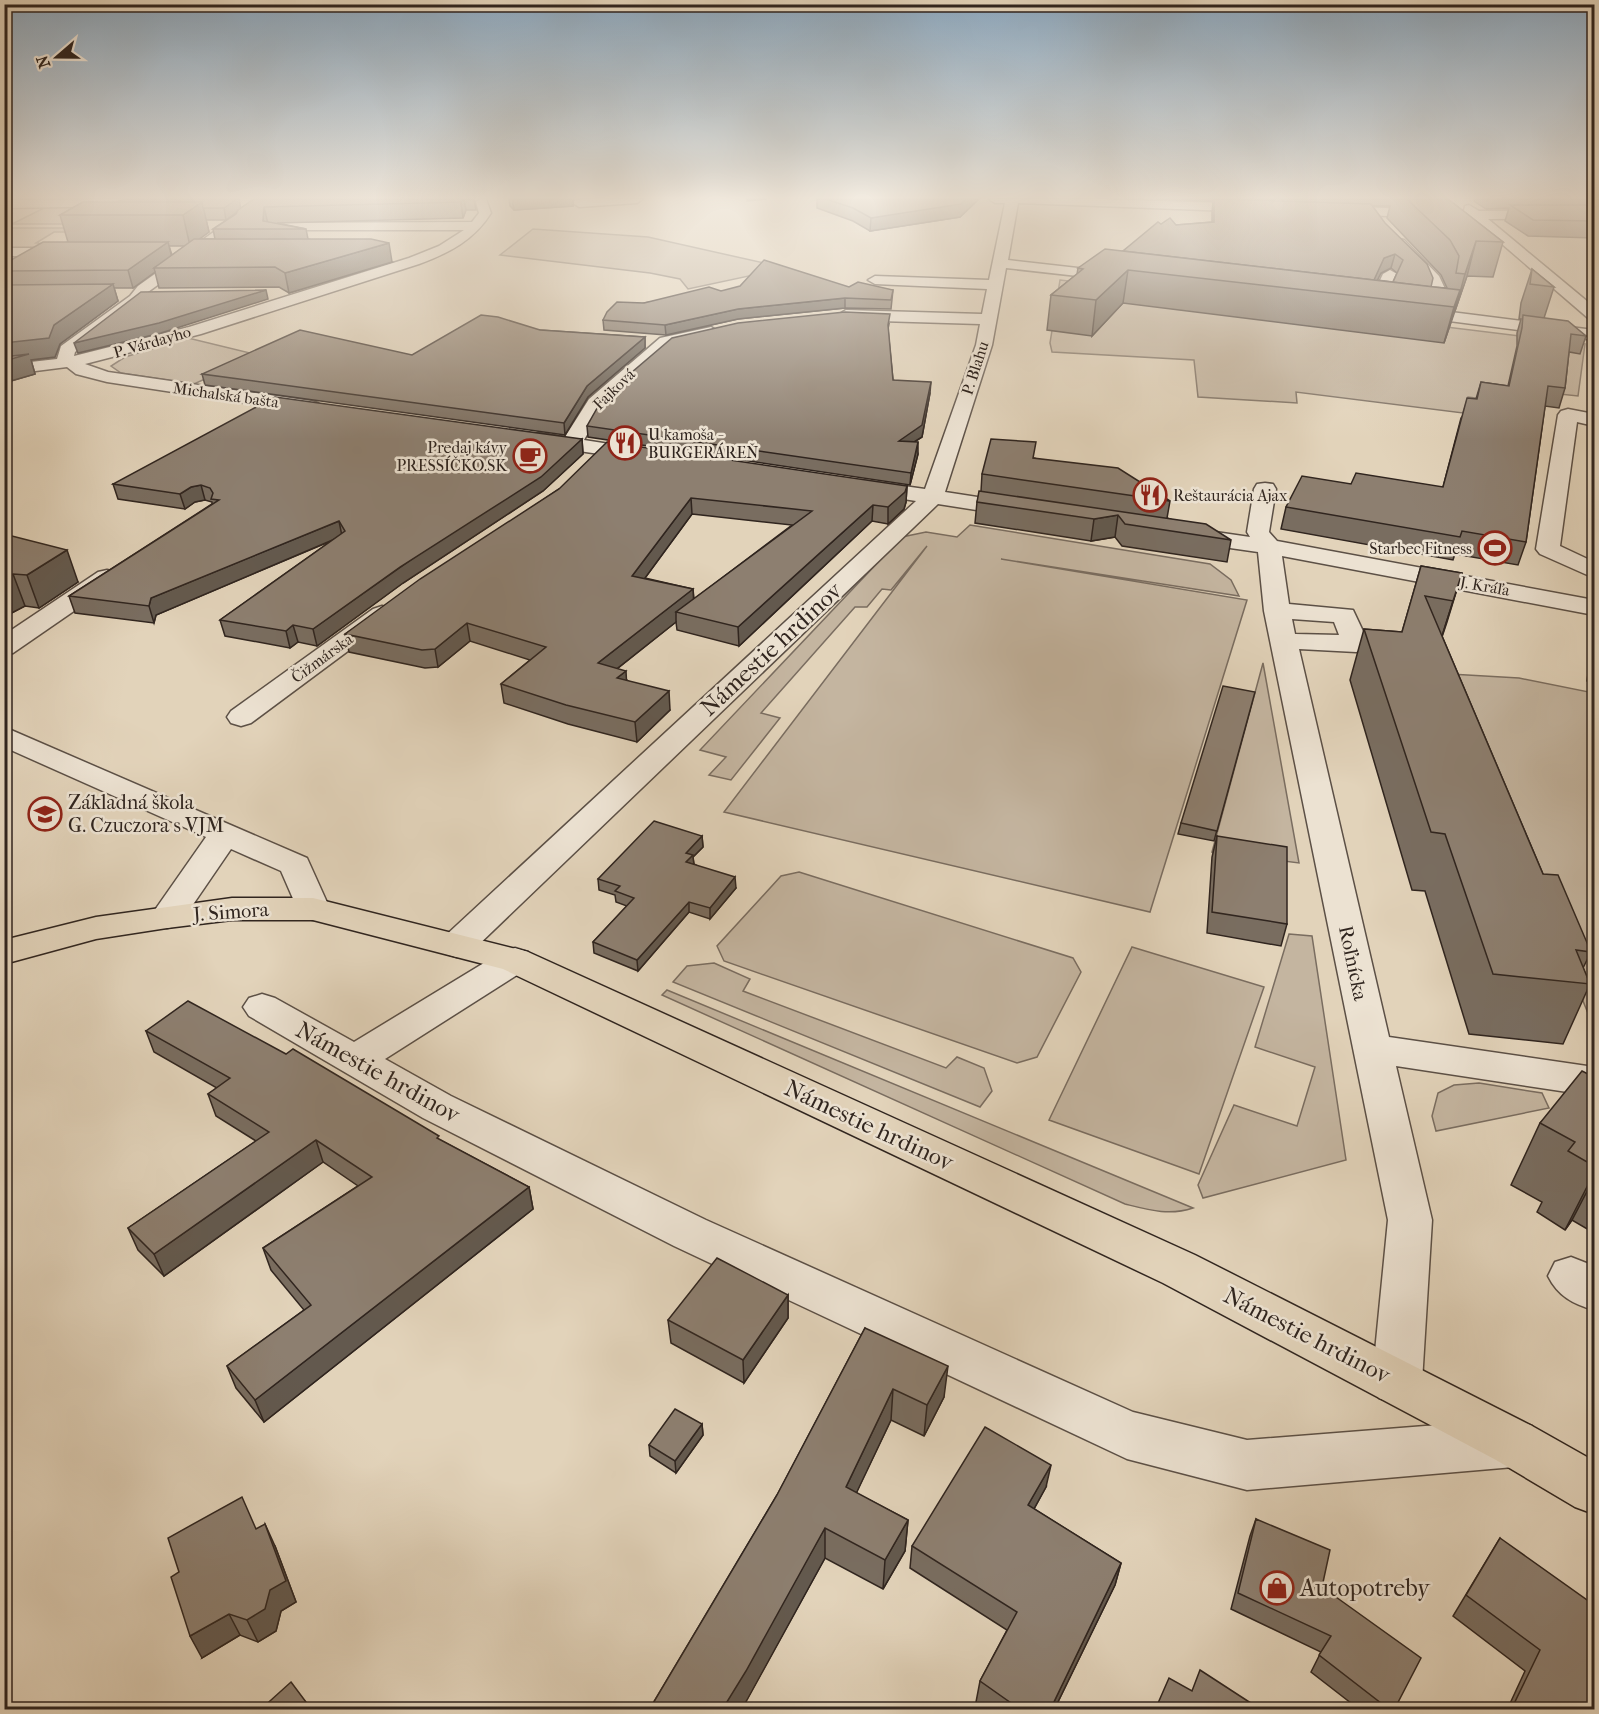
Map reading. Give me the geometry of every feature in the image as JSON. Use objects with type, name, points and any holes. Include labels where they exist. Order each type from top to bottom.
[{"type":"main road","name":"J. Simora","points":[[4,952],[96,928],[231,909],[313,909],[457,945]]},
{"type":"main road","name":"Námestie hrdinov","points":[[457,945],[515,960],[1179,1269],[1514,1443]]},
{"type":"main road","points":[[1514,1443],[1594,1489]]},
{"type":"street","points":[[70,363],[65,358],[67,350],[157,279]]},
{"type":"street","points":[[333,301],[382,284],[358,279]]},
{"type":"street","name":"P. Várdayho","points":[[70,363],[169,338],[358,279]]},
{"type":"street","name":"P. Blahu","points":[[933,497],[984,345],[997,279]]},
{"type":"street","points":[[1389,279],[1381,308],[1594,335]]},
{"type":"street","points":[[1433,279],[1439,293],[1434,315]]},
{"type":"street","points":[[1552,279],[1594,315]]},
{"type":"street","points":[[875,280],[996,285]]},
{"type":"street","points":[[117,294],[162,294]]},
{"type":"street","points":[[265,294],[311,294]]},
{"type":"street","points":[[833,316],[988,319]]},
{"type":"street","name":"Fajková","points":[[643,340],[666,342],[728,328]]},
{"type":"street","name":"Fajková","points":[[571,444],[597,402],[666,342]]},
{"type":"street","name":"Michalská bašta","points":[[4,370],[70,363],[82,370],[107,377],[334,410]]},
{"type":"street","points":[[1594,420],[1568,415],[1548,549],[1594,571]]},
{"type":"street","points":[[516,435],[672,458]]},
{"type":"street","points":[[581,471],[604,448]]},
{"type":"street","points":[[843,484],[1041,513]]},
{"type":"street","name":"Roľnícka","points":[[1265,489],[1258,532],[1269,547],[1281,626],[1410,1220],[1397,1382]]},
{"type":"street","name":"Námestie hrdinov","points":[[457,945],[526,867],[933,497]]},
{"type":"street","points":[[1166,532],[1269,547]]},
{"type":"street","name":"J. Kráľa","points":[[1269,547],[1594,607]]},
{"type":"street","points":[[4,647],[128,562]]},
{"type":"street","name":"Čižmárska","points":[[241,717],[404,597]]},
{"type":"street","points":[[4,736],[295,865],[313,909]]},
{"type":"street","points":[[167,917],[225,833]]},
{"type":"street","points":[[354,1060],[515,960]]},
{"type":"street","name":"Námestie hrdinov","points":[[262,1007],[437,1107],[690,1233],[1127,1435],[1247,1465],[1514,1443]]},
{"type":"street","points":[[1371,1048],[1594,1081]]},
{"type":"shaded area","points":[[680,279],[735,279],[688,289]]},
{"type":"shaded area","points":[[1060,280],[1585,344],[1578,396],[1511,389],[1509,402],[1468,397],[1463,413],[1296,392],[1297,403],[1198,397],[1194,360],[1052,352],[1050,343]]},
{"type":"shaded area","points":[[188,338],[258,355],[194,384],[121,373],[111,366],[125,357]]},
{"type":"shaded area","points":[[970,525],[1210,564],[1231,580],[1239,596],[1001,559],[1247,600],[1150,912],[724,812],[927,546],[891,590],[882,589],[867,607],[855,607],[761,713],[780,718],[731,780],[709,775],[726,757],[700,750],[902,537],[926,532],[957,537]]},
{"type":"shaded area","points":[[1263,663],[1299,863],[1212,852]]},
{"type":"shaded area","points":[[1450,674],[1519,678],[1594,693],[1594,1028]]},
{"type":"shaded area","points":[[799,872],[1073,958],[1081,972],[1037,1057],[1017,1063],[724,961],[717,946],[781,876]]},
{"type":"shaded area","points":[[1289,934],[1312,936],[1346,1160],[1203,1198],[1198,1185],[1234,1105],[1297,1126],[1315,1067],[1255,1047]]},
{"type":"shaded area","points":[[1132,947],[1264,987],[1199,1174],[1049,1120]]},
{"type":"shaded area","points":[[714,963],[750,979],[743,991],[946,1068],[957,1057],[984,1068],[992,1091],[980,1107],[673,982],[687,966]]},
{"type":"shaded area","points":[[667,990],[1193,1208],[1167,1212],[1125,1204],[662,995]]},
{"type":"shaded area","points":[[1479,1083],[1542,1093],[1549,1108],[1436,1131],[1432,1116],[1438,1093],[1454,1085]]},
{"type":"building","points":[[746,279],[824,279],[849,287],[858,282],[893,290],[891,300],[845,298],[738,309],[665,325],[603,320],[617,302],[644,303],[709,287],[721,291],[740,286]]},
{"type":"building","points":[[1071,279],[1118,279],[1096,300],[1051,295]]},
{"type":"building","points":[[1207,279],[1365,279],[1460,290],[1454,307]]},
{"type":"building","points":[[1394,279],[1433,279],[1431,287],[1393,282]]},
{"type":"building","points":[[1531,279],[1544,279],[1554,287],[1530,284]]},
{"type":"building","points":[[113,284],[54,325],[49,338],[4,343],[4,285]]},
{"type":"building","points":[[266,290],[159,323],[74,343],[141,292]]},
{"type":"building","points":[[845,312],[890,314],[888,325],[893,380],[931,382],[922,425],[899,441],[918,442],[911,473],[587,426],[604,396],[672,338],[738,323]]},
{"type":"building","points":[[481,315],[498,317],[540,330],[645,337],[587,386],[564,423],[202,374],[300,330],[412,355]]},
{"type":"building","points":[[1523,315],[1568,321],[1586,336],[1571,334],[1565,388],[1548,386],[1526,542],[1462,531],[1460,537],[1286,507],[1302,476],[1351,484],[1356,473],[1443,487],[1467,398],[1477,399],[1481,382],[1509,386]]},
{"type":"building","points":[[29,354],[4,361],[4,357]]},
{"type":"building","points":[[275,397],[582,439],[541,477],[400,567],[313,629],[293,625],[286,631],[220,620],[345,531],[339,521],[151,598],[149,606],[69,596],[219,500],[211,499],[213,493],[210,488],[201,485],[191,487],[180,494],[113,484]]},
{"type":"building","points":[[991,439],[1036,442],[1033,458],[1118,468],[1170,501],[982,474]]},
{"type":"building","points":[[607,442],[907,486],[905,492],[888,507],[873,505],[738,627],[676,612],[812,511],[691,498],[632,576],[693,589],[598,663],[626,671],[617,678],[669,691],[635,722],[566,705],[501,684],[546,647],[467,623],[435,649],[422,650],[345,634],[420,579],[559,489]]},
{"type":"building","points":[[979,491],[1206,524],[1231,540],[1125,524],[1118,515],[1094,519],[977,502]]},
{"type":"building","points":[[4,534],[67,550],[27,575],[13,574],[4,578]]},
{"type":"building","points":[[1421,566],[1462,573],[1453,601],[1425,596],[1543,874],[1558,875],[1591,952],[1576,950],[1590,984],[1493,974],[1445,834],[1431,832],[1364,629],[1402,632]]},
{"type":"building","points":[[1223,686],[1255,692],[1217,831],[1181,823]]},
{"type":"building","points":[[654,821],[702,836],[686,853],[693,855],[686,862],[735,877],[710,908],[689,902],[637,960],[593,942],[634,898],[615,891],[620,886],[598,879]]},
{"type":"building","points":[[1217,836],[1287,847],[1287,924],[1212,912]]},
{"type":"building","points":[[188,1001],[286,1054],[293,1049],[439,1136],[437,1138],[529,1187],[255,1400],[227,1366],[311,1305],[263,1248],[372,1177],[316,1140],[154,1254],[128,1228],[269,1132],[208,1094],[230,1078],[146,1031]]},
{"type":"building","points":[[1582,1071],[1594,1077],[1594,1166],[1568,1151],[1575,1142],[1540,1123]]},
{"type":"building","points":[[717,1258],[788,1295],[743,1360],[668,1320]]},
{"type":"building","points":[[865,1328],[948,1366],[927,1405],[893,1389],[846,1487],[908,1520],[885,1560],[825,1528],[722,1710],[649,1710],[777,1495]]},
{"type":"building","points":[[675,1409],[702,1424],[675,1461],[649,1445]]},
{"type":"building","points":[[985,1427],[1051,1465],[1028,1505],[1121,1563],[1050,1710],[1021,1710],[980,1681],[1017,1612],[912,1546]]},
{"type":"building","points":[[242,1497],[256,1529],[265,1524],[286,1581],[270,1590],[265,1609],[247,1620],[229,1614],[190,1636],[171,1577],[179,1572],[168,1538]]},
{"type":"building","points":[[1256,1519],[1330,1550],[1322,1587],[1421,1658],[1394,1710],[1390,1710],[1319,1655],[1331,1636],[1238,1593]]},
{"type":"building","points":[[1500,1538],[1594,1605],[1594,1710],[1511,1710],[1540,1650],[1466,1595]]},
{"type":"building","points":[[1200,1670],[1260,1710],[1155,1710],[1169,1678],[1192,1691]]},
{"type":"building","points":[[291,1682],[312,1710],[260,1710]]},
{"type":"place","name":"U kamoša - BURGERÁREŇ","points":[[625,443]]},
{"type":"place","name":"Predaj kávy PRESSÍČKO.SK","points":[[530,456]]},
{"type":"place","name":"Reštaurácia Ajax","points":[[1150,495]]},
{"type":"place","name":"Starbec Fitness","points":[[1495,548]]},
{"type":"place","name":"Základná škola G. Czuczora s VJM","points":[[45,814]]},
{"type":"place","name":"Autopotreby","points":[[1277,1588]]}]
